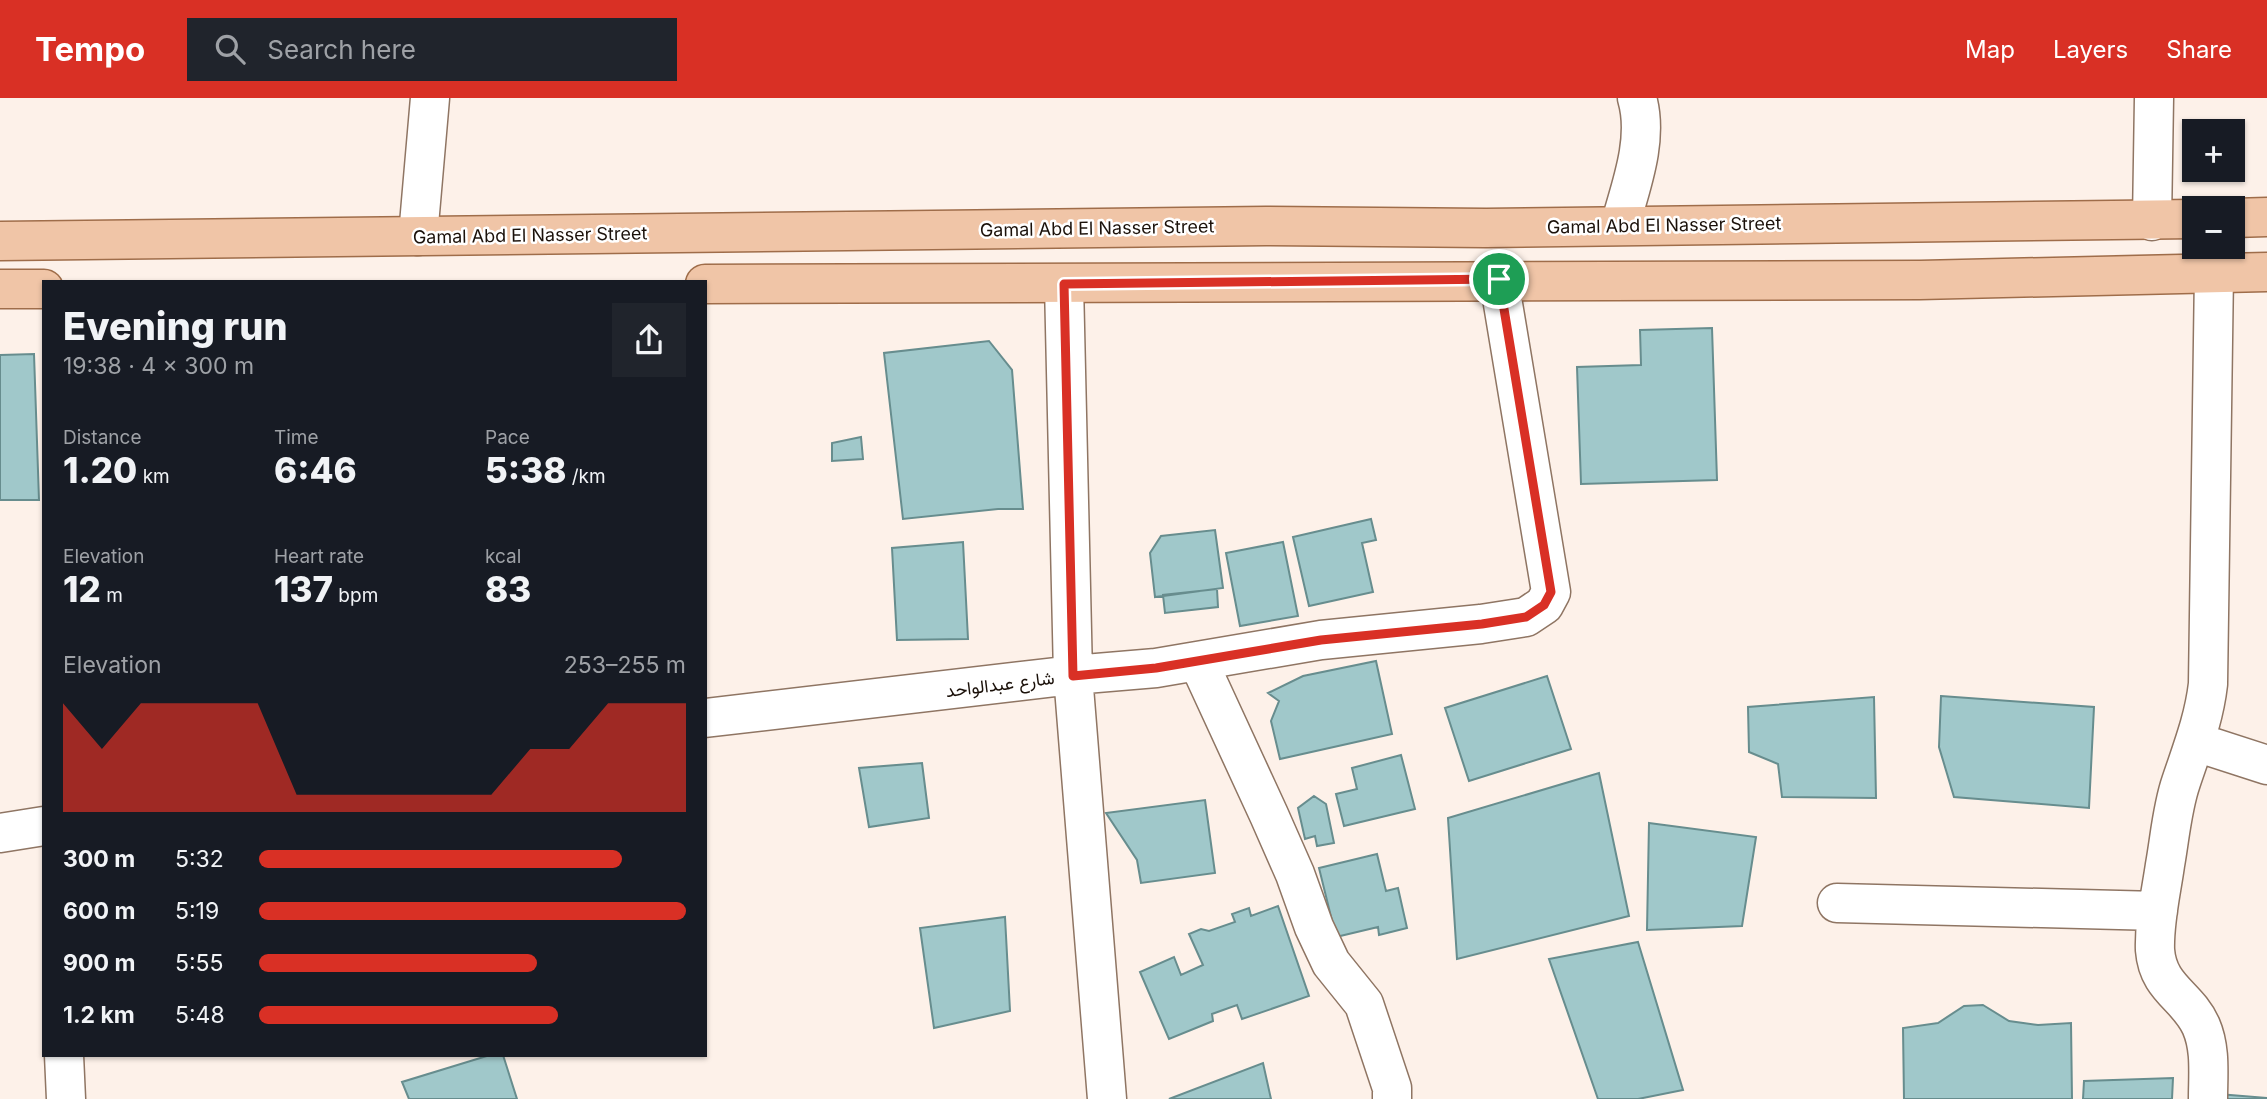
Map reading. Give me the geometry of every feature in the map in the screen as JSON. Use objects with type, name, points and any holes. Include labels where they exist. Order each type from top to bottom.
[{"type":"main road","points":[[2245,218],[2267,217]]},
{"type":"main road","name":"Gamal Abd El Nasser Street","points":[[0,242],[1266,226],[1486,228],[2182,219]]},
{"type":"main road","points":[[707,284],[1064,284],[1499,279],[1920,280],[2267,272]]},
{"type":"main road","points":[[0,289],[42,289]]},
{"type":"street","points":[[418,236],[430,98]]},
{"type":"street","points":[[1620,225],[1640,147],[1637,98]]},
{"type":"street","points":[[2152,220],[2154,98]]},
{"type":"street","points":[[2208,1099],[2208,1051],[2205,1038],[2194,1013],[2173,992],[2158,965],[2155,949],[2158,911],[2175,806],[2196,742],[2208,684],[2214,272]]},
{"type":"street","name":"شارع عبدالواحد","points":[[707,718],[1156,668],[1321,640],[1526,617],[1544,605],[1551,592],[1499,279]]},
{"type":"street","points":[[1064,284],[1073,676],[1107,1099]]},
{"type":"street","points":[[1198,662],[1269,815],[1331,963],[1364,1004],[1392,1088],[1392,1099]]},
{"type":"street","points":[[2196,742],[2267,765]]},
{"type":"street","points":[[0,833],[42,826]]},
{"type":"street","points":[[1837,903],[2158,911]]},
{"type":"street","points":[[64,1057],[66,1099]]},
{"type":"building","points":[[1712,328],[1717,480],[1581,484],[1577,367],[1641,365],[1640,330]]},
{"type":"building","points":[[989,341],[1012,370],[1023,509],[903,519],[884,353]]},
{"type":"building","points":[[34,354],[39,500],[0,500],[0,355]]},
{"type":"building","points":[[861,437],[863,459],[832,461],[832,443]]},
{"type":"building","points":[[1371,519],[1376,540],[1362,543],[1373,592],[1309,606],[1293,537]]},
{"type":"building","points":[[1215,530],[1223,588],[1155,597],[1150,553],[1161,536]]},
{"type":"building","points":[[963,542],[968,639],[897,640],[892,548]]},
{"type":"building","points":[[1283,542],[1298,616],[1240,626],[1226,553]]},
{"type":"building","points":[[1217,589],[1218,607],[1165,613],[1163,595]]},
{"type":"building","points":[[1376,661],[1392,734],[1280,759],[1271,721],[1279,701],[1268,693],[1303,676]]},
{"type":"building","points":[[1547,676],[1571,749],[1469,781],[1445,708]]},
{"type":"building","points":[[1941,696],[2094,707],[2089,808],[1954,797],[1939,747]]},
{"type":"building","points":[[1874,697],[1876,798],[1782,797],[1778,764],[1749,752],[1748,707]]},
{"type":"building","points":[[1401,755],[1415,809],[1344,826],[1336,794],[1357,789],[1352,768]]},
{"type":"building","points":[[922,763],[929,818],[869,827],[859,768]]},
{"type":"building","points":[[1599,773],[1629,916],[1457,959],[1448,818]]},
{"type":"building","points":[[1314,796],[1326,804],[1334,843],[1317,846],[1315,836],[1305,839],[1298,808]]},
{"type":"building","points":[[1205,800],[1215,873],[1141,883],[1137,860],[1106,813]]},
{"type":"building","points":[[1649,823],[1756,837],[1742,926],[1647,930]]},
{"type":"building","points":[[1377,854],[1386,891],[1398,888],[1407,928],[1379,935],[1378,927],[1336,937],[1319,868]]},
{"type":"building","points":[[1278,906],[1309,996],[1242,1019],[1237,1005],[1212,1014],[1213,1021],[1169,1039],[1140,972],[1174,957],[1181,975],[1203,965],[1189,934],[1201,929],[1209,931],[1235,922],[1232,914],[1249,908],[1251,916]]},
{"type":"building","points":[[1005,917],[1010,1011],[934,1028],[920,928]]},
{"type":"building","points":[[1638,942],[1683,1090],[1638,1099],[1598,1099],[1549,959]]},
{"type":"building","points":[[1983,1005],[2009,1021],[2038,1025],[2071,1023],[2072,1099],[1904,1099],[1903,1028],[1938,1023],[1964,1006]]},
{"type":"building","points":[[483,1057],[504,1057],[517,1099],[409,1099],[402,1082]]},
{"type":"building","points":[[1263,1063],[1271,1099],[1169,1099]]},
{"type":"building","points":[[2173,1078],[2172,1099],[2083,1099],[2084,1081]]},
{"type":"building","points":[[2218,1094],[2267,1098],[2267,1099],[2219,1099]]},
{"type":"route","points":[[1499,279],[1551,592],[1544,605],[1526,617],[1482,624],[1321,640],[1156,668],[1073,676],[1064,284],[1499,279]]}]
